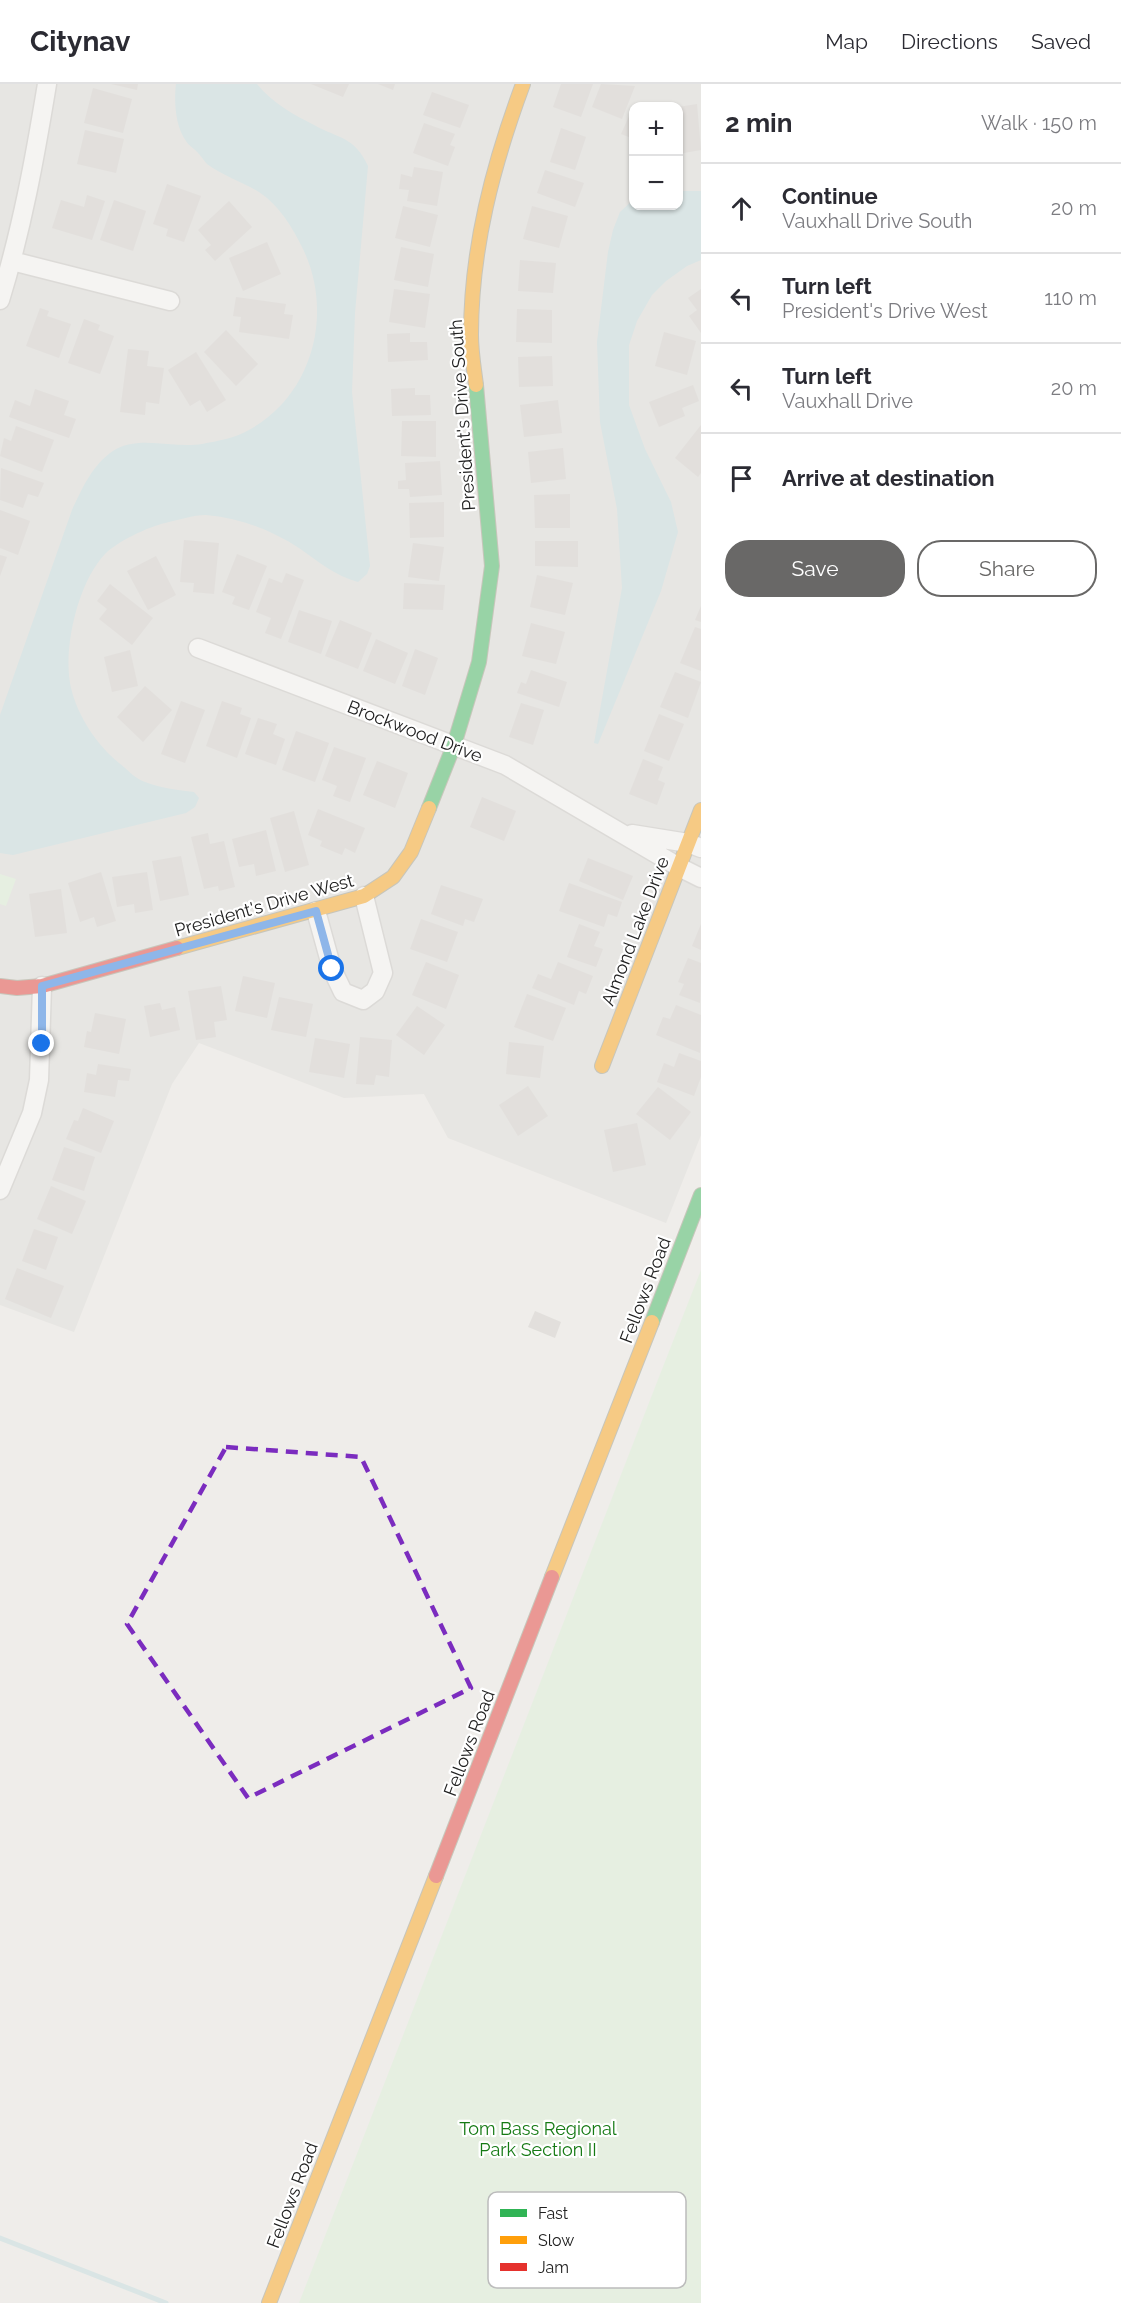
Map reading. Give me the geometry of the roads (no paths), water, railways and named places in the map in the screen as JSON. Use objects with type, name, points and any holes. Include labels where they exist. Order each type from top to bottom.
[{"type":"street","points":[[0,300],[12,261],[36,149],[47,84]]},
{"type":"street","name":"President's Drive South","points":[[454,746],[478,662],[492,567],[471,336],[474,278],[485,203],[506,130],[523,84]]},
{"type":"street","points":[[12,261],[170,301]]},
{"type":"street","name":"Brockwood Drive","points":[[198,648],[505,765],[701,878]]},
{"type":"street","name":"President's Drive West","points":[[0,986],[17,988],[42,986],[364,896],[393,877],[411,852],[454,746]]},
{"type":"street","name":"Almond Lake Drive","points":[[602,1066],[679,867],[694,846],[701,810]]},
{"type":"street","name":"Brockwood Drive","points":[[622,832],[694,846]]},
{"type":"street","points":[[316,911],[332,969],[343,992],[363,1000],[375,991],[383,973],[364,896]]},
{"type":"street","points":[[0,1190],[32,1113],[39,1080],[42,986]]},
{"type":"street","name":"Fellows Road","points":[[269,2303],[701,1195]]},
{"type":"water","points":[[176,84],[257,84],[269,97],[291,112],[351,144],[363,156],[368,166],[355,313],[352,392],[370,566],[367,574],[358,582],[334,572],[299,548],[266,530],[231,519],[206,515],[150,528],[111,549],[95,566],[74,617],[69,672],[74,699],[83,720],[96,739],[134,776],[157,786],[194,792],[199,798],[195,807],[186,813],[13,855],[0,853],[0,715],[72,510],[88,478],[99,463],[123,446],[134,443],[202,444],[232,437],[249,430],[271,415],[289,396],[312,350],[317,299],[312,274],[303,249],[290,225],[273,204],[259,192],[207,164],[187,143],[177,121]]},
{"type":"water","points":[[683,191],[701,191],[701,260],[687,266],[666,281],[652,295],[637,321],[629,345],[629,405],[645,449],[671,502],[678,532],[661,591],[598,744],[594,743],[622,588],[617,509],[600,422],[597,342],[608,252],[620,212],[629,204],[629,210],[683,210]]},
{"type":"waterway","points":[[0,2238],[166,2303]]},
{"type":"park label","name":"Tom Bass Regional Park Section II","points":[[538,2138]]}]
